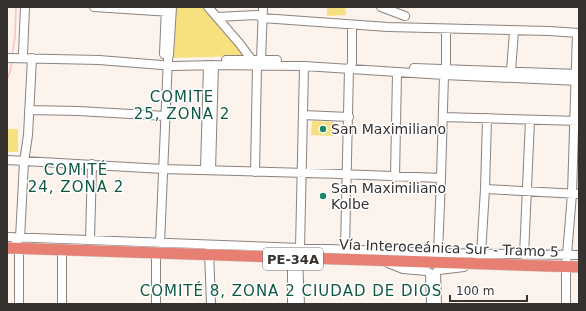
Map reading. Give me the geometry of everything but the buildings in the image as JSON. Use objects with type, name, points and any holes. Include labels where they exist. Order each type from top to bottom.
[{"type":"highway","name":"Vía Interoceánica Sur - Tramo 5","points":[[7,248],[20,243],[62,250],[156,254],[209,250],[380,260],[579,267]]},
{"type":"street","points":[[23,54],[25,7]]},
{"type":"street","points":[[94,7],[169,9],[164,55],[168,63],[160,243]]},
{"type":"street","points":[[208,7],[240,44],[250,59]]},
{"type":"street","points":[[255,172],[259,63],[263,7]]},
{"type":"street","points":[[381,7],[405,16]]},
{"type":"street","points":[[217,17],[258,15],[262,18],[352,25],[578,33],[574,121],[573,194],[564,266],[562,304]]},
{"type":"street","points":[[345,249],[352,25]]},
{"type":"street","points":[[438,253],[442,178],[446,29]]},
{"type":"street","points":[[511,71],[514,31]]},
{"type":"street","points":[[7,53],[99,56],[168,63],[250,59],[259,63],[351,67],[397,73],[511,71],[576,78]]},
{"type":"street","points":[[7,58],[211,65],[259,63],[576,78]]},
{"type":"street","points":[[19,304],[24,162],[28,135],[32,58]]},
{"type":"street","points":[[208,170],[211,65]]},
{"type":"street","points":[[292,304],[301,172],[304,66]]},
{"type":"street","points":[[395,177],[397,73]]},
{"type":"street","points":[[29,110],[166,116]]},
{"type":"street","points":[[302,115],[349,117]]},
{"type":"street","points":[[443,116],[574,121]]},
{"type":"street","points":[[437,304],[436,272],[439,270],[464,267],[471,264],[481,254],[487,118]]},
{"type":"street","points":[[524,255],[530,120]]},
{"type":"street","points":[[7,160],[163,169],[301,172],[442,178]]},
{"type":"street","points":[[90,240],[92,164]]},
{"type":"street","points":[[485,189],[573,194]]},
{"type":"street","points":[[7,237],[20,243],[90,240],[160,243],[209,250],[210,304]]},
{"type":"street","points":[[296,255],[345,249],[438,253],[579,255]]},
{"type":"street","points":[[62,250],[62,304]]},
{"type":"street","points":[[156,254],[156,304]]},
{"type":"street","points":[[296,255],[300,304]]},
{"type":"street","points":[[380,260],[403,269],[426,271],[430,273],[431,304]]},
{"type":"street","points":[[564,266],[566,304]]},
{"type":"shaded area","points":[[174,7],[204,7],[232,39],[242,56],[172,58]]},
{"type":"shaded area","points":[[327,7],[345,7],[346,15],[327,16]]},
{"type":"shaded area","name":"San Maximiliano","points":[[312,121],[334,122],[334,136],[311,135]]},
{"type":"shaded area","points":[[7,129],[18,129],[18,152],[7,152]]},
{"type":"waterway","points":[[12,55],[15,37],[16,7]]},
{"type":"waterway","points":[[7,79],[12,61]]},
{"type":"place","name":"San Maximiliano","points":[[323,129]]},
{"type":"place","name":"San Maximiliano Kolbe","points":[[323,196]]},
{"type":"district","name":"COMITE 25, ZONA 2","points":[[182,106]]},
{"type":"district","name":"COMITÉ 24, ZONA 2","points":[[76,178]]},
{"type":"district","name":"COMITÉ 8, ZONA 2 CIUDAD DE DIOS","points":[[291,291]]}]
